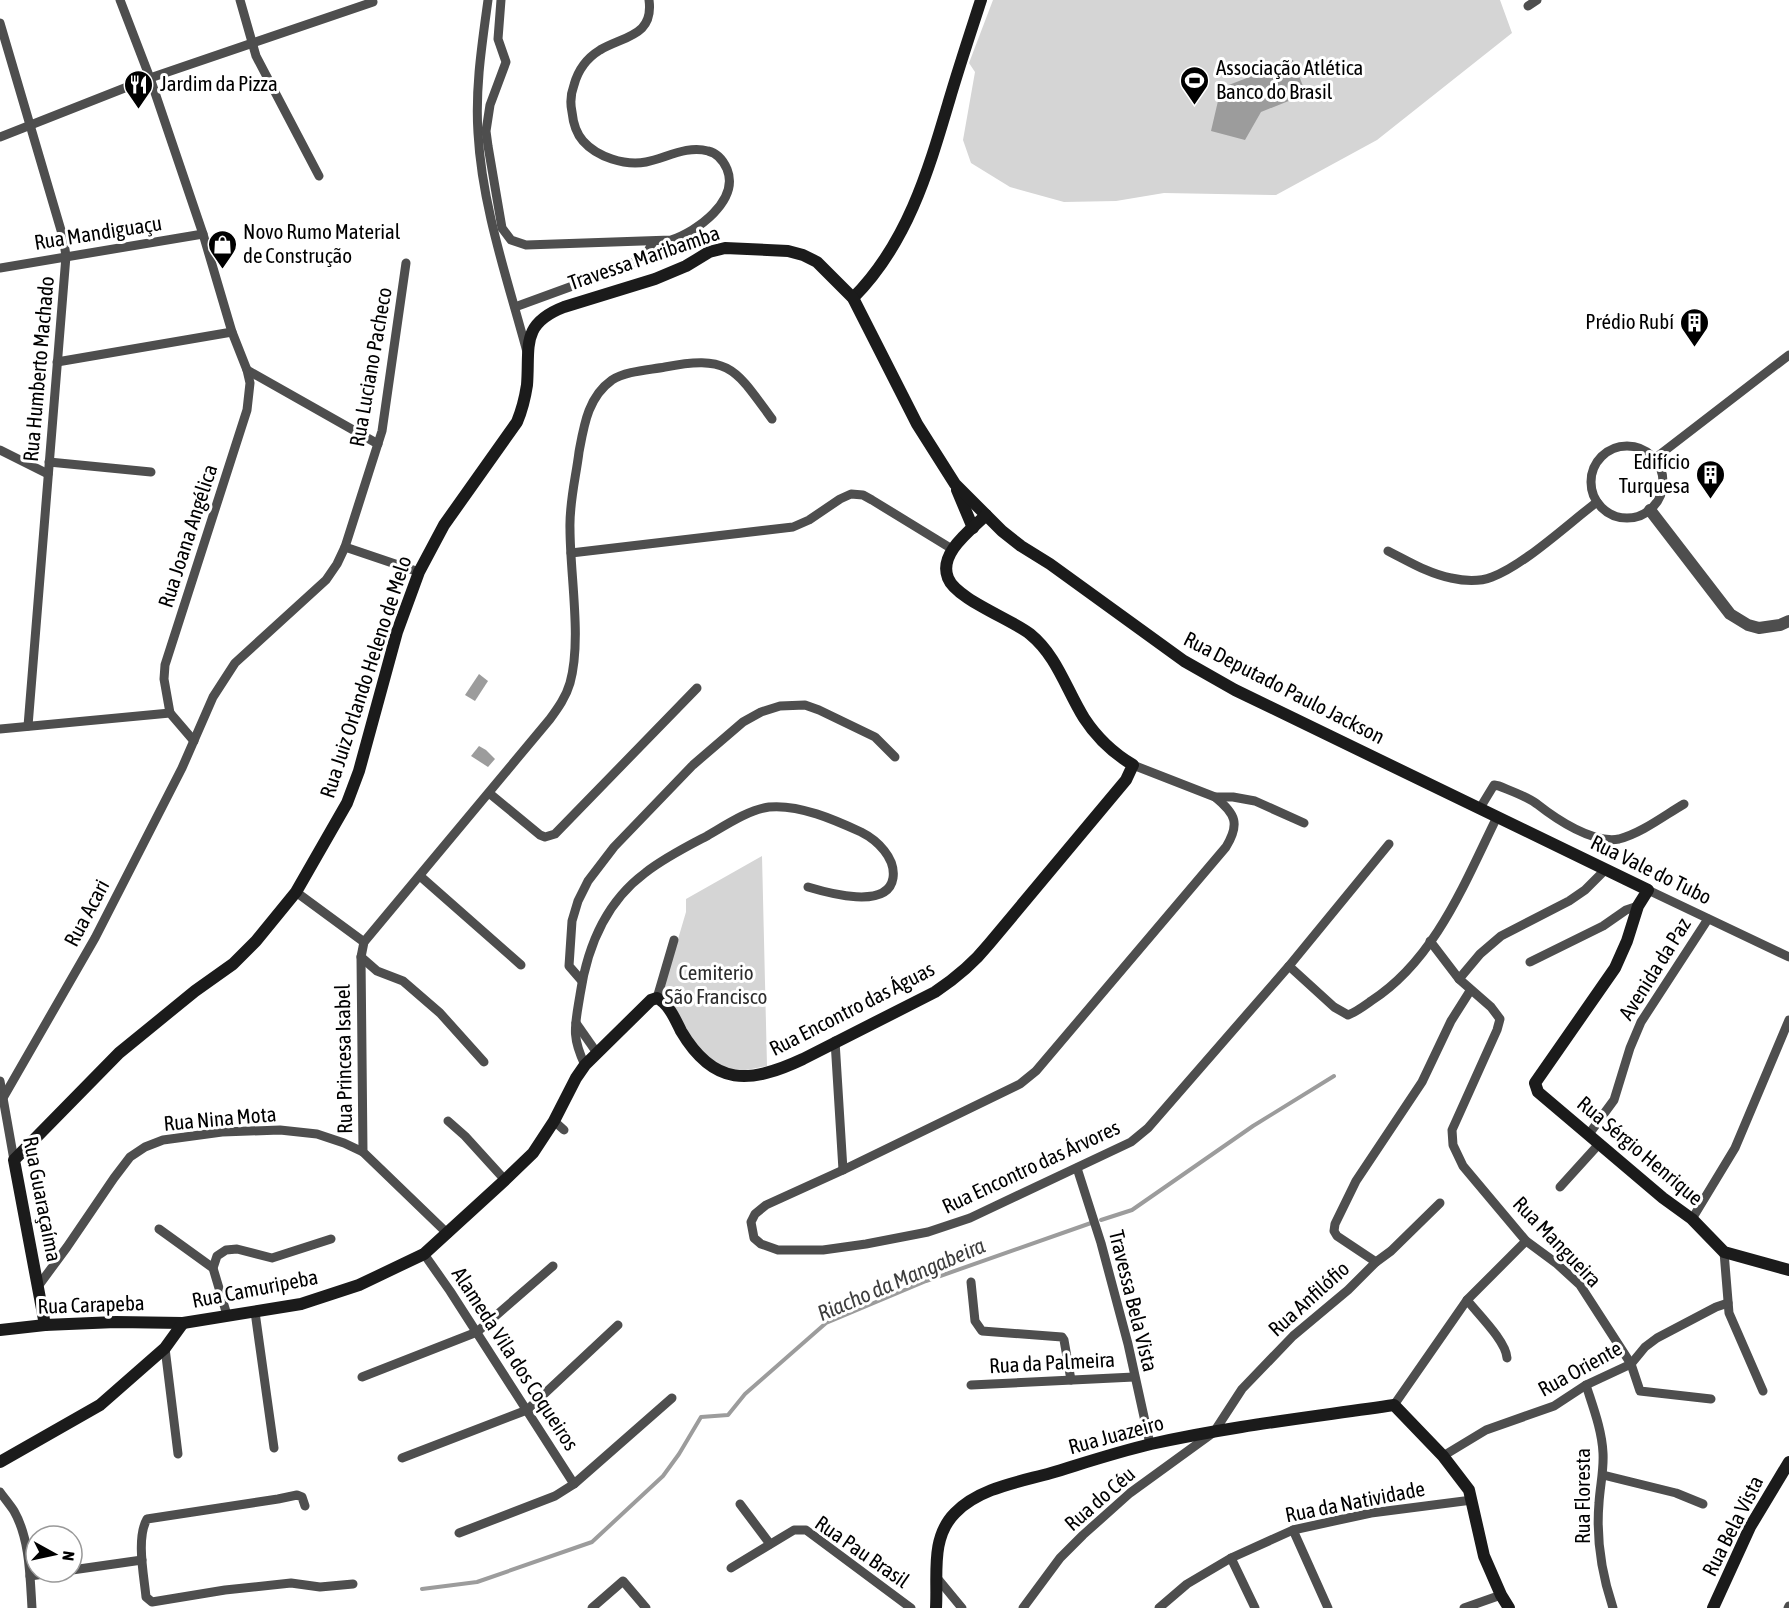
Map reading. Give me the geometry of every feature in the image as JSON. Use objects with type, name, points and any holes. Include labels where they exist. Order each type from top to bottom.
[{"type":"main road","points":[[853,298],[876,272],[914,208],[933,157],[981,0]]},
{"type":"main road","name":"Travessa Maribamba","points":[[526,352],[535,327],[553,311],[656,279],[686,266],[709,252],[725,248],[788,251],[803,255],[817,262],[853,298]]},
{"type":"main road","name":"Rua Deputado Paulo Jackson","points":[[853,298],[917,424],[955,483],[973,528]]},
{"type":"main road","name":"Rua Juiz Orlando Heleno de Melo","points":[[14,1160],[119,1053],[195,991],[233,964],[256,941],[296,892],[347,803],[359,771],[397,632],[419,572],[444,525],[517,422],[524,404],[526,352]]},
{"type":"main road","name":"Rua Deputado Paulo Jackson","points":[[955,483],[1002,531],[1021,546],[1050,564],[1160,645],[1200,671],[1497,817]]},
{"type":"main road","points":[[986,515],[952,549],[946,569],[948,578],[954,586],[972,600],[1030,634],[1046,650],[1057,665],[1095,733],[1107,747],[1133,765]]},
{"type":"main road","name":"Rua Encontro das Águas","points":[[657,998],[666,1004],[686,1040],[699,1056],[724,1073],[739,1077],[754,1077],[788,1066],[934,992],[971,965],[1126,780],[1133,765]]},
{"type":"main road","name":"Rua Vale do Tubo","points":[[1497,817],[1648,890]]},
{"type":"main road","points":[[1638,906],[1648,890]]},
{"type":"main road","name":"Rua Sérgio Henrique","points":[[1638,906],[1628,941],[1615,968],[1534,1086],[1538,1092],[1663,1198],[1692,1219],[1724,1252]]},
{"type":"main road","name":"Rua Camuripeba","points":[[0,1462],[100,1405],[165,1348],[183,1323],[227,1314],[302,1304],[359,1285],[424,1254],[533,1153],[554,1121],[585,1065],[645,1004],[657,998]]},
{"type":"main road","name":"Rua Guaraçaíma","points":[[14,1160],[45,1325]]},
{"type":"main road","points":[[1724,1252],[1789,1270]]},
{"type":"main road","name":"Rua Carapeba","points":[[0,1330],[45,1325],[116,1322],[183,1323]]},
{"type":"main road","points":[[1394,1405],[1443,1456],[1469,1490],[1484,1556],[1509,1608]]},
{"type":"main road","name":"Rua Juazeiro","points":[[936,1608],[938,1543],[954,1513],[972,1499],[1002,1487],[1150,1444],[1394,1405]]},
{"type":"main road","name":"Rua Bela Vista","points":[[1713,1608],[1750,1527],[1789,1462]]},
{"type":"street","name":"Rua Joana Angélica","points":[[120,0],[150,78],[203,234],[232,332],[250,383],[247,410],[165,665],[164,679],[170,713]]},
{"type":"street","points":[[240,0],[262,69],[319,176]]},
{"type":"street","name":"Rua Juiz Orlando Heleno de Melo","points":[[488,0],[478,68],[478,134],[487,197],[526,352]]},
{"type":"street","points":[[501,0],[498,39],[506,62],[490,105],[486,131],[498,212],[506,235],[511,240],[526,245],[671,240],[687,235],[706,221],[726,196],[729,184],[728,172],[717,155],[696,149],[644,163],[612,159],[596,152],[583,140],[575,126],[571,109],[572,90],[577,73],[587,60],[600,50],[630,38],[639,31],[650,13],[649,0]]},
{"type":"street","points":[[1528,6],[1537,0]]},
{"type":"street","points":[[0,137],[150,78],[373,2]]},
{"type":"street","name":"Rua Humberto Machado","points":[[0,23],[2,37],[63,237],[66,256],[28,726]]},
{"type":"street","name":"Rua Mandiguaçu","points":[[0,268],[203,234]]},
{"type":"street","points":[[515,307],[630,265],[647,253],[653,242]]},
{"type":"street","name":"Rua Luciano Pacheco","points":[[194,741],[213,698],[235,663],[326,580],[345,547],[382,431],[406,263]]},
{"type":"street","points":[[57,362],[232,332]]},
{"type":"street","points":[[1654,459],[1789,355]]},
{"type":"street","name":"Rua Princesa Isabel","points":[[448,1234],[363,1152],[361,957],[364,942],[561,704],[570,684],[575,646],[570,515],[585,419],[592,401],[614,379],[692,362],[710,362],[724,366],[738,375],[772,419]]},
{"type":"street","points":[[247,370],[378,444]]},
{"type":"street","points":[[1622,446],[1634,446],[1645,451],[1654,459],[1660,467],[1663,485],[1661,495],[1650,510],[1639,516],[1627,518],[1605,511],[1597,502],[1592,491],[1591,479],[1594,467],[1601,457],[1610,450],[1622,446]]},
{"type":"street","points":[[0,450],[48,474]]},
{"type":"street","points":[[49,462],[151,472]]},
{"type":"street","points":[[571,554],[793,527],[809,520],[851,494],[863,495],[952,549]]},
{"type":"street","points":[[1388,551],[1448,578],[1470,580],[1491,578],[1530,554],[1597,502]]},
{"type":"street","points":[[1650,510],[1730,614],[1748,626],[1759,628],[1780,626],[1789,621]]},
{"type":"street","points":[[345,547],[419,572]]},
{"type":"street","points":[[489,793],[540,835],[545,837],[555,834],[697,688]]},
{"type":"street","points":[[582,981],[569,966],[569,942],[578,901],[588,881],[614,847],[693,765],[742,722],[761,712],[780,706],[805,705],[875,737],[895,757]]},
{"type":"street","points":[[0,729],[170,713],[194,741]]},
{"type":"street","name":"Rua Acari","points":[[3,1098],[95,938],[183,768],[194,741]]},
{"type":"street","points":[[1133,765],[1215,797],[1255,801],[1304,823]]},
{"type":"street","points":[[1480,808],[1490,789],[1494,785],[1499,786],[1537,804],[1550,815],[1589,835],[1602,839],[1619,839],[1684,804]]},
{"type":"street","name":"Rua Encontro das Árvores","points":[[1215,797],[1231,811],[1234,819],[1234,828],[1226,847],[1036,1071],[1020,1084],[766,1205],[755,1214],[751,1222],[754,1238],[760,1244],[778,1250],[823,1250],[928,1232],[970,1218],[1141,1135],[1289,966],[1389,844]]},
{"type":"street","points":[[585,1065],[576,1046],[576,1023],[582,981],[592,947],[604,920],[628,888],[644,873],[718,830],[758,810],[770,807],[785,808],[827,818],[845,825],[876,842],[884,850],[893,871],[890,887],[883,894],[874,896],[833,895],[808,887]]},
{"type":"street","points":[[1289,966],[1334,1007],[1348,1015],[1380,996],[1404,976],[1451,909],[1497,817]]},
{"type":"street","points":[[1458,979],[1480,954],[1501,936],[1569,901],[1586,890],[1605,870]]},
{"type":"street","points":[[420,876],[521,965]]},
{"type":"street","name":"Rua Vale do Tubo","points":[[1648,890],[1789,957]]},
{"type":"street","points":[[296,892],[364,942]]},
{"type":"street","points":[[1530,962],[1603,926],[1626,910],[1638,906]]},
{"type":"street","name":"Avenida da Paz","points":[[1589,1134],[1614,1100],[1630,1048],[1641,1022],[1708,919]]},
{"type":"street","points":[[657,998],[674,940]]},
{"type":"street","name":"Rua Mangueira","points":[[1430,941],[1458,979],[1491,1007],[1500,1018],[1500,1023],[1452,1130],[1454,1145],[1463,1166],[1526,1241],[1556,1263],[1580,1285],[1631,1364],[1640,1391],[1711,1399]]},
{"type":"street","name":"Rua Princesa Isabel","points":[[361,957],[377,971],[403,981],[440,1013],[484,1062]]},
{"type":"street","points":[[1376,1262],[1337,1236],[1334,1231],[1335,1224],[1356,1181],[1422,1082],[1451,1021],[1470,991]]},
{"type":"street","points":[[1692,1219],[1735,1148],[1789,1020]]},
{"type":"street","points":[[576,1023],[597,1053]]},
{"type":"street","points":[[835,1041],[843,1170]]},
{"type":"street","name":"Rua Guaraçaíma","points":[[0,1081],[14,1160]]},
{"type":"street","points":[[448,1121],[506,1180]]},
{"type":"street","points":[[554,1121],[564,1130]]},
{"type":"street","name":"Rua Nina Mota","points":[[39,1285],[130,1157],[145,1147],[163,1140],[222,1132],[280,1130],[317,1134],[363,1152]]},
{"type":"street","points":[[1560,1187],[1599,1144]]},
{"type":"street","name":"Travessa Bela Vista","points":[[1077,1168],[1101,1243],[1128,1344],[1150,1444]]},
{"type":"street","name":"Rua Anfilófio","points":[[1214,1432],[1242,1389],[1293,1336],[1348,1290],[1440,1203]]},
{"type":"street","points":[[159,1229],[213,1268]]},
{"type":"street","points":[[227,1314],[213,1268],[217,1256],[226,1250],[237,1250],[272,1258],[331,1239]]},
{"type":"street","points":[[1394,1405],[1467,1300],[1526,1241]]},
{"type":"street","points":[[1724,1252],[1732,1323],[1763,1391]]},
{"type":"street","name":"Alameda Vila dos Coqueiros","points":[[424,1254],[574,1484]]},
{"type":"street","points":[[362,1377],[477,1332],[553,1266]]},
{"type":"street","points":[[971,1282],[975,1321],[982,1331],[1062,1337],[1071,1380]]},
{"type":"street","points":[[1467,1300],[1495,1335],[1507,1353],[1507,1358]]},
{"type":"street","name":"Rua Oriente","points":[[1443,1456],[1486,1430],[1554,1406],[1586,1385],[1631,1364],[1645,1347],[1657,1338],[1728,1303]]},
{"type":"street","points":[[255,1312],[274,1448]]},
{"type":"street","points":[[402,1458],[526,1410],[618,1325]]},
{"type":"street","points":[[165,1348],[178,1454]]},
{"type":"street","name":"Rua da Palmeira","points":[[971,1385],[1134,1377]]},
{"type":"street","points":[[1236,1379],[1242,1389]]},
{"type":"street","name":"Rua Floresta","points":[[1586,1385],[1603,1450],[1598,1525],[1600,1551],[1613,1608]]},
{"type":"street","points":[[459,1533],[555,1496],[574,1484],[672,1398]]},
{"type":"street","name":"Rua do Céu","points":[[1023,1608],[1060,1558],[1083,1535],[1130,1493],[1214,1432]]},
{"type":"street","points":[[1603,1474],[1676,1493],[1703,1504]]},
{"type":"street","points":[[0,1492],[14,1511],[22,1528],[24,1540]]},
{"type":"street","points":[[305,1506],[300,1495],[147,1519],[143,1528],[142,1560],[146,1597],[152,1602],[225,1590],[291,1583],[320,1587],[353,1584]]},
{"type":"street","name":"Rua da Natividade","points":[[1158,1608],[1187,1584],[1231,1558],[1293,1530],[1371,1513],[1472,1500]]},
{"type":"street","points":[[740,1504],[770,1544]]},
{"type":"street","name":"Rua Pau Brasil","points":[[730,1568],[794,1530],[806,1530],[911,1608]]},
{"type":"street","points":[[1293,1530],[1328,1608]]},
{"type":"street","points":[[1231,1558],[1255,1608]]},
{"type":"street","points":[[84,1568],[142,1560]]},
{"type":"street","points":[[938,1580],[963,1608]]},
{"type":"street","points":[[592,1608],[623,1581],[646,1608]]},
{"type":"street","points":[[30,1584],[32,1608]]},
{"type":"street","points":[[1464,1608],[1501,1595]]},
{"type":"green space","name":"Associação Atlética Banco do Brasil","points":[[993,0],[1500,0],[1512,33],[1377,140],[1276,195],[1164,193],[1116,201],[1064,202],[1010,187],[971,163],[963,140],[975,72],[969,63]]},
{"type":"green space","name":"Cemiterio São Francisco","points":[[762,856],[767,1066],[734,1071],[722,1068],[700,1052],[682,1026],[663,990],[686,912],[686,899]]},
{"type":"shaded area","points":[[1293,60],[1306,94],[1261,112],[1245,140],[1211,131],[1221,88]]},
{"type":"shaded area","points":[[479,674],[488,681],[475,701],[465,695]]},
{"type":"shaded area","points":[[479,746],[495,759],[488,767],[471,756]]},
{"type":"waterway","name":"Riacho da Mangabeira","points":[[1101,1220],[1132,1210],[1253,1126],[1334,1076]]},
{"type":"waterway","name":"Riacho da Mangabeira","points":[[422,1589],[477,1582],[592,1542],[663,1476],[701,1417],[728,1415],[745,1394],[826,1323],[926,1281],[1091,1223]]},
{"type":"place","name":"Associação Atlética Banco do Brasil","points":[[1195,106]]},
{"type":"place","name":"Jardim da Pizza","points":[[139,110]]},
{"type":"place","name":"Novo Rumo Material de Construção","points":[[222,270]]},
{"type":"place","name":"Prédio Rubí","points":[[1695,348]]},
{"type":"place","name":"Edifício Turquesa","points":[[1711,500]]}]
